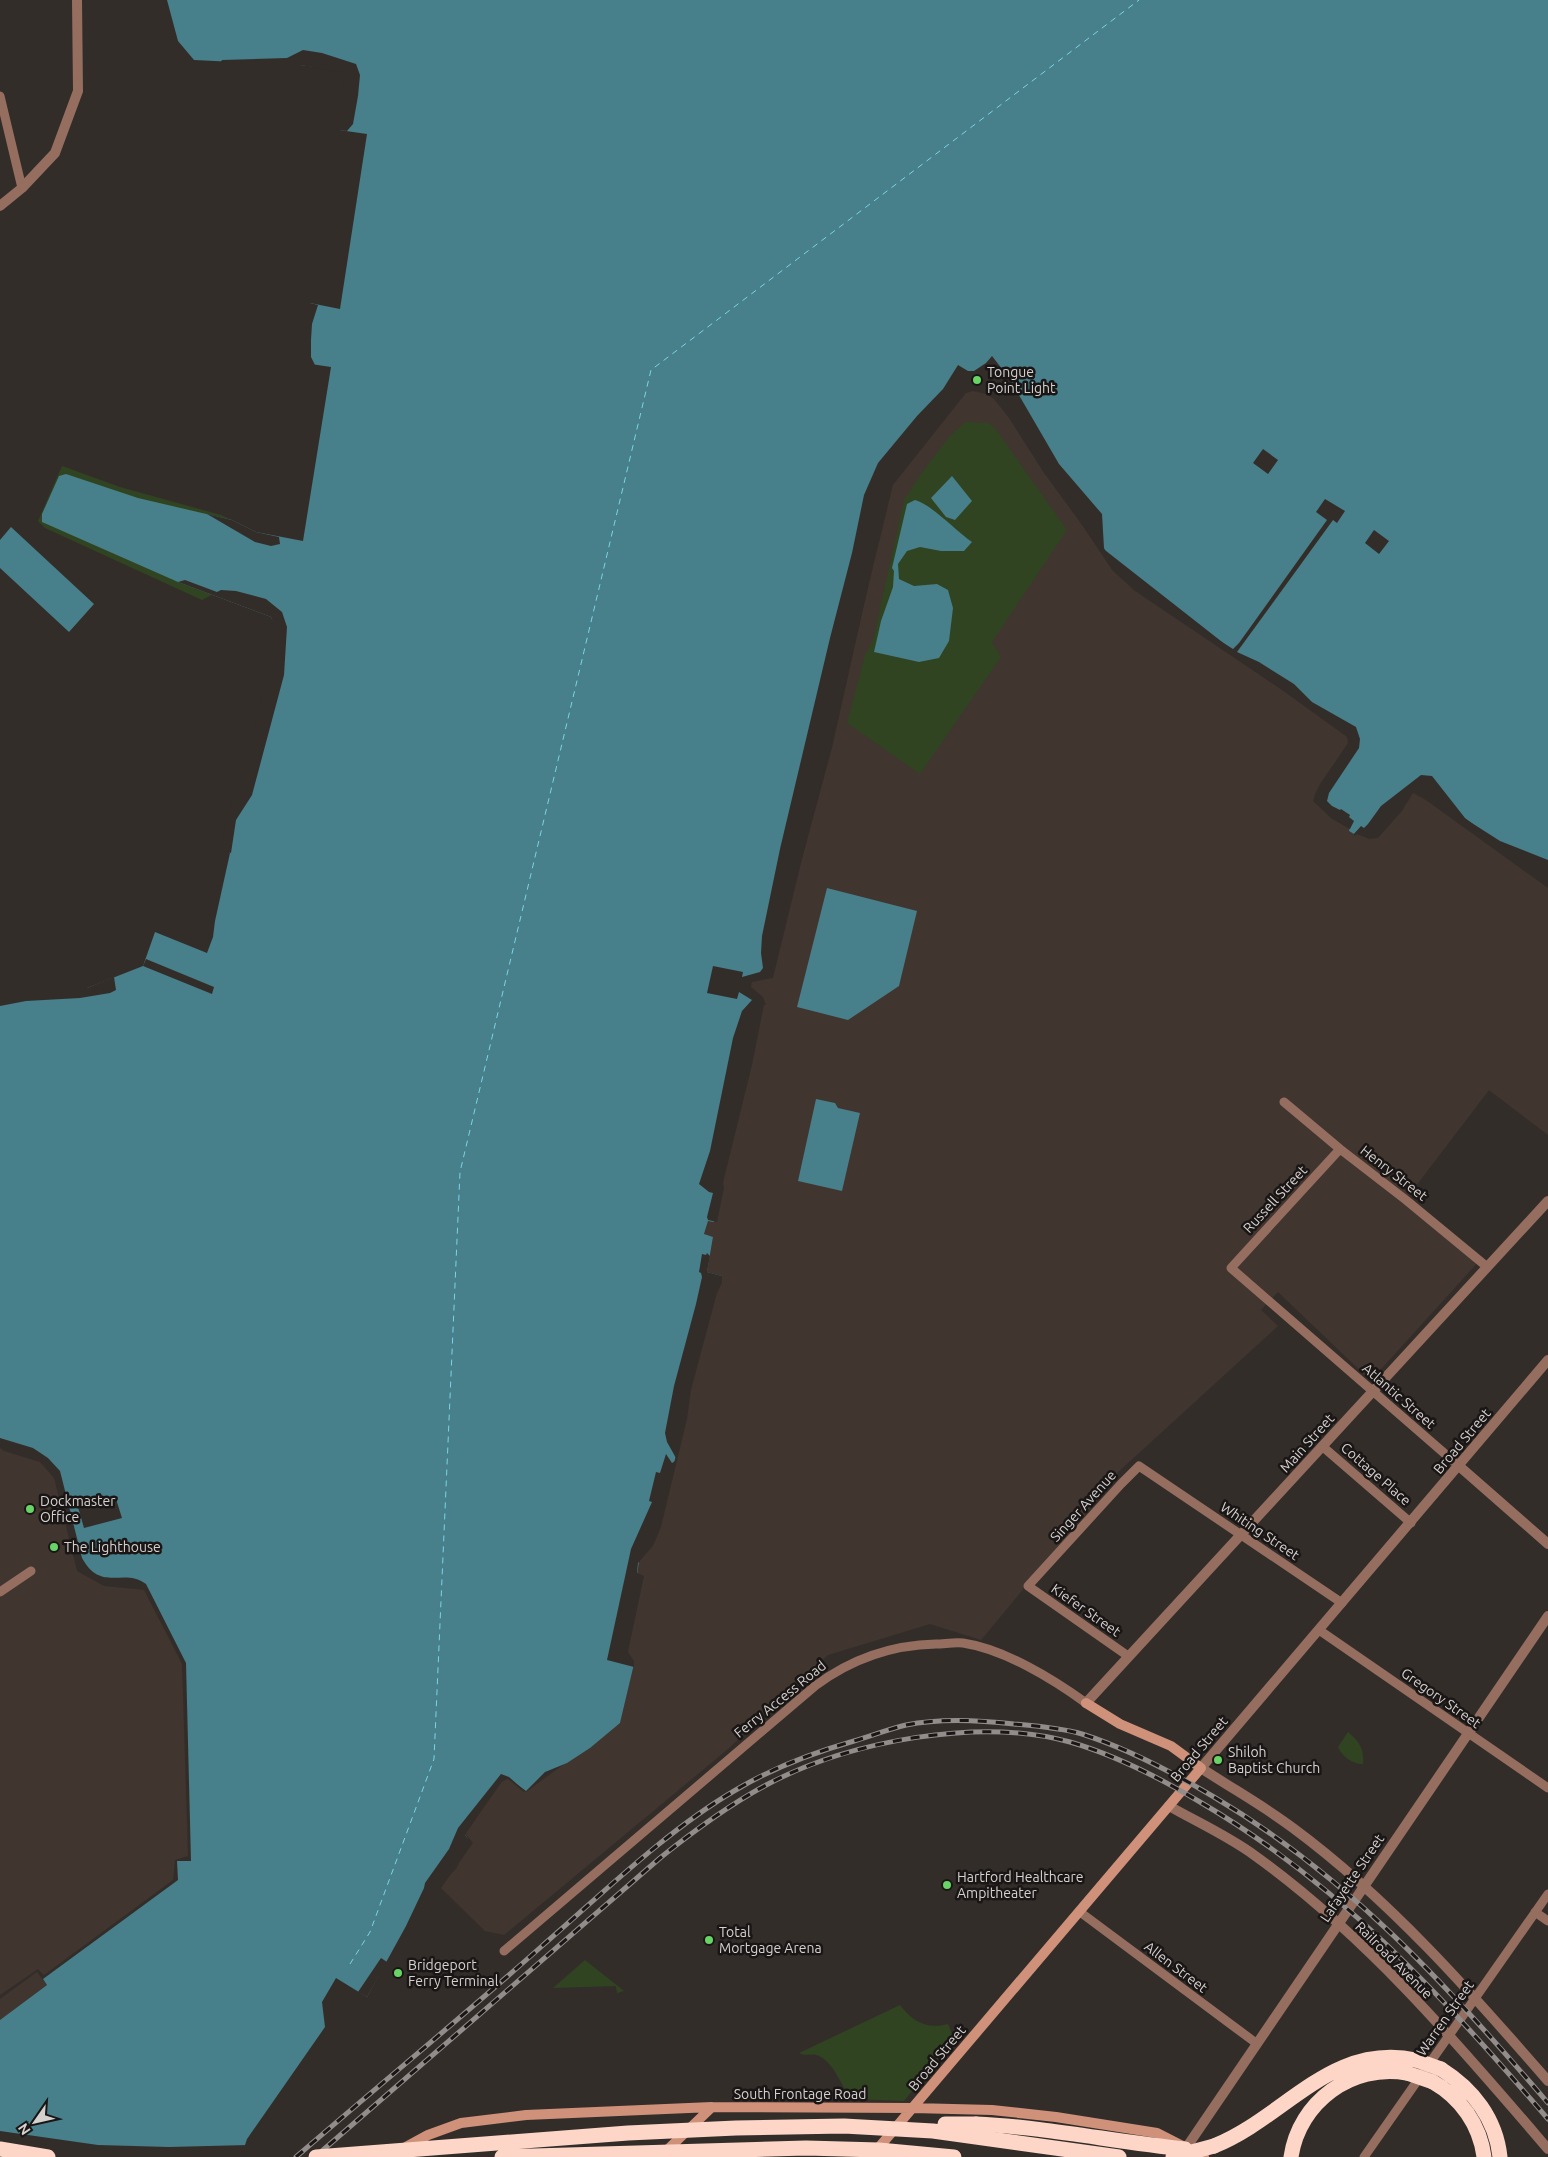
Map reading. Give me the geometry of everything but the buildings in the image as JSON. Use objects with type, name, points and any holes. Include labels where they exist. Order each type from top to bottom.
[{"type":"highway","points":[[316,2157],[637,2132],[736,2128],[976,2124],[1024,2128],[1129,2144],[1179,2154],[1209,2152],[1254,2127],[1329,2073],[1347,2064],[1377,2056],[1416,2060],[1437,2076],[1468,2114],[1480,2137],[1484,2157]]},
{"type":"highway","points":[[1291,2157],[1299,2128],[1315,2105],[1330,2091],[1361,2075],[1387,2071],[1437,2076],[1461,2083],[1482,2106],[1495,2132],[1500,2157]]},
{"type":"highway","points":[[844,2126],[942,2132],[1119,2157]]},
{"type":"highway","points":[[502,2157],[806,2148],[879,2150],[954,2157]]},
{"type":"highway","points":[[0,2149],[48,2157]]},
{"type":"main road","name":"Ferry Access Road","points":[[1086,1703],[1120,1724],[1171,1746],[1201,1768]]},
{"type":"main road","name":"Broad Street","points":[[871,2157],[1201,1768]]},
{"type":"main road","name":"South Frontage Road","points":[[393,2155],[428,2135],[461,2123],[526,2114],[712,2107],[992,2110],[1056,2117],[1157,2133],[1179,2154]]},
{"type":"main road","points":[[660,2157],[712,2107]]},
{"type":"street","points":[[0,206],[22,188],[55,153],[78,91],[77,0]]},
{"type":"street","points":[[0,96],[22,188]]},
{"type":"street","name":"Henry Street","points":[[1284,1102],[1486,1266]]},
{"type":"street","name":"Russell Street","points":[[1231,1268],[1340,1149]]},
{"type":"street","name":"Main Street","points":[[1086,1703],[1486,1266],[1548,1201]]},
{"type":"street","name":"Atlantic Street","points":[[1231,1268],[1548,1544]]},
{"type":"street","name":"Broad Street","points":[[1201,1768],[1548,1360]]},
{"type":"street","name":"Cottage Place","points":[[1322,1446],[1410,1523]]},
{"type":"street","name":"Singer Avenue","points":[[1028,1586],[1139,1466],[1162,1482]]},
{"type":"street","name":"Whiting Street","points":[[1162,1482],[1342,1603]]},
{"type":"street","points":[[0,1592],[31,1571]]},
{"type":"street","name":"Kiefer Street","points":[[1028,1586],[1128,1656]]},
{"type":"street","name":"Lafayette Street","points":[[1179,2154],[1548,1616]]},
{"type":"street","name":"Gregory Street","points":[[1319,1630],[1548,1788]]},
{"type":"street","name":"Ferry Access Road","points":[[504,1950],[815,1686],[862,1657],[888,1649],[913,1645],[962,1643],[1021,1663],[1086,1703]]},
{"type":"street","points":[[1201,1768],[1293,1827],[1364,1886],[1476,1998],[1548,2081]]},
{"type":"street","name":"Railroad Avenue","points":[[1169,1806],[1253,1855],[1338,1923],[1450,2034],[1548,2149]]},
{"type":"street","name":"Warren Street","points":[[1364,2157],[1548,1894]]},
{"type":"street","name":"Allen Street","points":[[1080,1912],[1256,2044]]},
{"type":"street","points":[[1535,1912],[1548,1921]]},
{"type":"shaded area","points":[[973,388],[987,391],[1011,417],[1112,570],[1135,591],[1349,735],[1350,831],[1412,790],[1548,888],[1548,1135],[1489,1090],[1406,1199],[1480,1260],[1373,1378],[1369,1379],[1278,1292],[1261,1310],[1278,1326],[1105,1484],[1108,1487],[981,1640],[930,1624],[828,1655],[728,1749],[504,1935],[485,1931],[441,1888],[473,1843],[465,1833],[506,1776],[526,1792],[620,1723],[634,1664],[626,1653],[634,1575],[714,1293],[722,1276],[707,1272],[713,1237],[704,1235],[708,1220],[714,1222],[750,980],[770,977],[832,748],[891,484],[964,391]]},
{"type":"shaded area","points":[[0,1448],[4,1451],[40,1462],[54,1478],[77,1571],[104,1586],[144,1590],[182,1664],[188,1856],[175,1860],[173,1880],[44,1975],[38,1969],[0,1995]]},
{"type":"shaded area","points":[[37,1972],[47,1985],[0,2020],[0,1999]]},
{"type":"green space","points":[[965,422],[989,423],[995,428],[1067,530],[992,642],[1001,657],[920,774],[847,723],[865,655],[873,640],[904,500],[950,436]]},
{"type":"green space","points":[[62,466],[120,487],[221,515],[232,520],[242,536],[221,590],[202,600],[45,528],[38,521]]},
{"type":"green space","points":[[1348,1732],[1356,1739],[1360,1746],[1363,1754],[1363,1764],[1355,1763],[1348,1759],[1338,1747]]},
{"type":"green space","points":[[585,1960],[624,1991],[617,1993],[616,1986],[553,1988]]},
{"type":"green space","points":[[900,2005],[910,2016],[921,2023],[933,2026],[948,2024],[952,2036],[948,2047],[904,2101],[852,2099],[826,2061],[818,2056],[799,2053]]},
{"type":"water","points":[[167,0],[1548,0],[1548,860],[1500,841],[1453,811],[1412,790],[1382,830],[1357,831],[1354,834],[1349,831],[1350,827],[1316,801],[1351,743],[1349,735],[1240,656],[1101,547],[995,397],[973,388],[964,391],[891,484],[770,977],[753,979],[749,988],[761,999],[720,1184],[714,1222],[708,1221],[704,1234],[713,1237],[707,1272],[722,1276],[714,1293],[688,1389],[685,1418],[664,1504],[639,1561],[626,1653],[634,1664],[620,1723],[590,1748],[567,1763],[545,1772],[526,1791],[507,1777],[499,1779],[464,1833],[468,1839],[432,1884],[424,1888],[406,1926],[367,1997],[336,1978],[322,2002],[325,2027],[247,2139],[241,2157],[0,2157],[0,2020],[47,1985],[43,1979],[178,1880],[177,1861],[191,1861],[186,1663],[146,1584],[138,1579],[113,1578],[97,1574],[89,1568],[82,1558],[60,1471],[48,1458],[33,1448],[0,1438],[0,997],[87,988],[143,966],[155,932],[207,953],[213,937],[230,853],[224,846],[244,796],[279,637],[271,617],[178,582],[42,522],[42,514],[59,476],[66,474],[138,498],[232,520],[256,532],[303,541],[331,367],[304,363],[310,303],[340,309],[367,134],[339,130],[347,80],[343,70],[300,65],[194,60],[178,41]]},
{"type":"water","points":[[952,476],[972,501],[955,520],[946,517],[931,498]]},
{"type":"water","points":[[915,500],[936,512],[972,542],[964,551],[941,551],[920,547],[907,551],[898,564],[899,579],[914,586],[937,584],[948,590],[953,608],[949,641],[939,658],[919,662],[874,652],[881,621],[893,587],[894,571],[892,568],[907,504]]},
{"type":"water","points":[[11,527],[94,604],[69,632],[0,568],[0,540]]},
{"type":"water","points":[[827,888],[917,911],[899,986],[848,1020],[797,1007]]},
{"type":"water","points":[[816,1099],[835,1103],[838,1108],[860,1113],[842,1191],[798,1181]]},
{"type":"pier","points":[[303,50],[322,53],[356,64],[360,75],[358,96],[353,124],[347,131],[337,130],[344,80],[342,72],[300,65],[219,65],[222,60],[287,58]]},
{"type":"pier","points":[[308,304],[318,305],[312,324],[311,340],[311,357],[315,365],[302,364],[299,340]]},
{"type":"pier","points":[[992,356],[1009,378],[1059,464],[1102,514],[1104,548],[1107,554],[1099,548],[1044,473],[1009,418],[994,399],[986,394],[973,391],[966,393],[893,485],[773,978],[752,982],[751,987],[763,997],[766,1005],[764,1005],[752,1065],[723,1183],[724,1188],[717,1222],[708,1220],[707,1217],[713,1193],[699,1184],[710,1151],[733,1038],[742,1011],[752,1000],[739,992],[737,999],[707,993],[713,966],[743,972],[742,977],[760,972],[763,968],[761,953],[762,936],[780,849],[852,553],[864,495],[878,463],[917,416],[943,389],[958,365],[968,371],[974,371],[986,363]]},
{"type":"pier","points":[[1263,449],[1278,460],[1268,474],[1253,463]]},
{"type":"pier","points":[[1325,499],[1345,511],[1337,523],[1333,520],[1237,652],[1259,662],[1294,684],[1312,702],[1356,727],[1360,739],[1359,748],[1329,793],[1327,801],[1332,806],[1350,815],[1349,817],[1354,821],[1350,829],[1332,819],[1313,801],[1320,784],[1348,743],[1347,737],[1238,658],[1203,630],[1233,649],[1239,643],[1327,520],[1316,512]]},
{"type":"pier","points":[[207,514],[232,520],[256,532],[279,537],[280,544],[271,546],[255,542]]},
{"type":"pier","points":[[1374,530],[1389,541],[1379,554],[1365,543]]},
{"type":"pier","points":[[185,580],[217,592],[221,590],[236,591],[266,599],[282,612],[287,627],[284,675],[252,795],[236,820],[231,853],[225,851],[221,845],[231,802],[241,795],[256,719],[277,637],[271,617],[178,582]]},
{"type":"pier","points":[[1421,775],[1432,776],[1465,818],[1496,842],[1451,813],[1413,793],[1402,811],[1378,838],[1369,839],[1357,834],[1354,836],[1361,826],[1364,828],[1368,824],[1381,806]]},
{"type":"pier","points":[[146,959],[214,987],[212,994],[143,966]]},
{"type":"pier","points":[[114,977],[116,990],[110,993],[80,998],[26,1001],[0,1006],[0,995],[61,988],[87,988]]},
{"type":"pier","points":[[707,1253],[710,1256],[707,1272],[722,1276],[722,1283],[717,1293],[691,1390],[687,1419],[661,1527],[653,1546],[638,1563],[637,1573],[644,1576],[628,1652],[634,1661],[634,1667],[607,1660],[631,1549],[652,1502],[649,1501],[656,1472],[660,1473],[666,1454],[672,1463],[676,1458],[667,1442],[665,1433],[674,1386],[702,1277],[699,1272],[702,1254],[706,1255]]},
{"type":"pier","points":[[115,1496],[122,1518],[84,1528],[78,1507]]},
{"type":"pier","points":[[501,1774],[509,1777],[525,1791],[508,1779],[501,1782],[465,1835],[470,1841],[456,1869],[442,1882],[429,1888],[424,1888],[425,1883],[449,1849],[458,1828]]},
{"type":"pier","points":[[381,1958],[387,1962],[367,1997],[358,1992]]},
{"type":"pier","points":[[0,2131],[98,2145],[169,2147],[248,2145],[244,2157],[0,2157]]},
{"type":"ferry route","points":[[350,1964],[370,1932],[434,1759],[460,1172],[651,370],[1139,0]]},
{"type":"railway","points":[[296,2157],[635,1864],[709,1807],[763,1775],[808,1756],[900,1727],[919,1723],[960,1720],[1057,1729],[1099,1740],[1150,1762],[1182,1779],[1263,1828],[1353,1898],[1394,1936],[1473,2017],[1548,2103]]},
{"type":"railway","points":[[315,2157],[660,1858],[727,1809],[770,1783],[802,1768],[838,1755],[917,1737],[957,1733],[997,1732],[1035,1735],[1087,1747],[1120,1760],[1169,1784],[1251,1834],[1345,1906],[1387,1946],[1469,2029],[1548,2119]]},
{"type":"place","name":"Tongue Point Light","points":[[977,380]]},
{"type":"place","name":"Dockmaster Office","points":[[30,1509]]},
{"type":"place","name":"The Lighthouse","points":[[54,1547]]},
{"type":"place","name":"Shiloh Baptist Church","points":[[1218,1760]]},
{"type":"place","name":"Hartford Healthcare Ampitheater","points":[[947,1885]]},
{"type":"place","name":"Total Mortgage Arena","points":[[709,1940]]},
{"type":"place","name":"Bridgeport Ferry Terminal","points":[[398,1973]]}]
